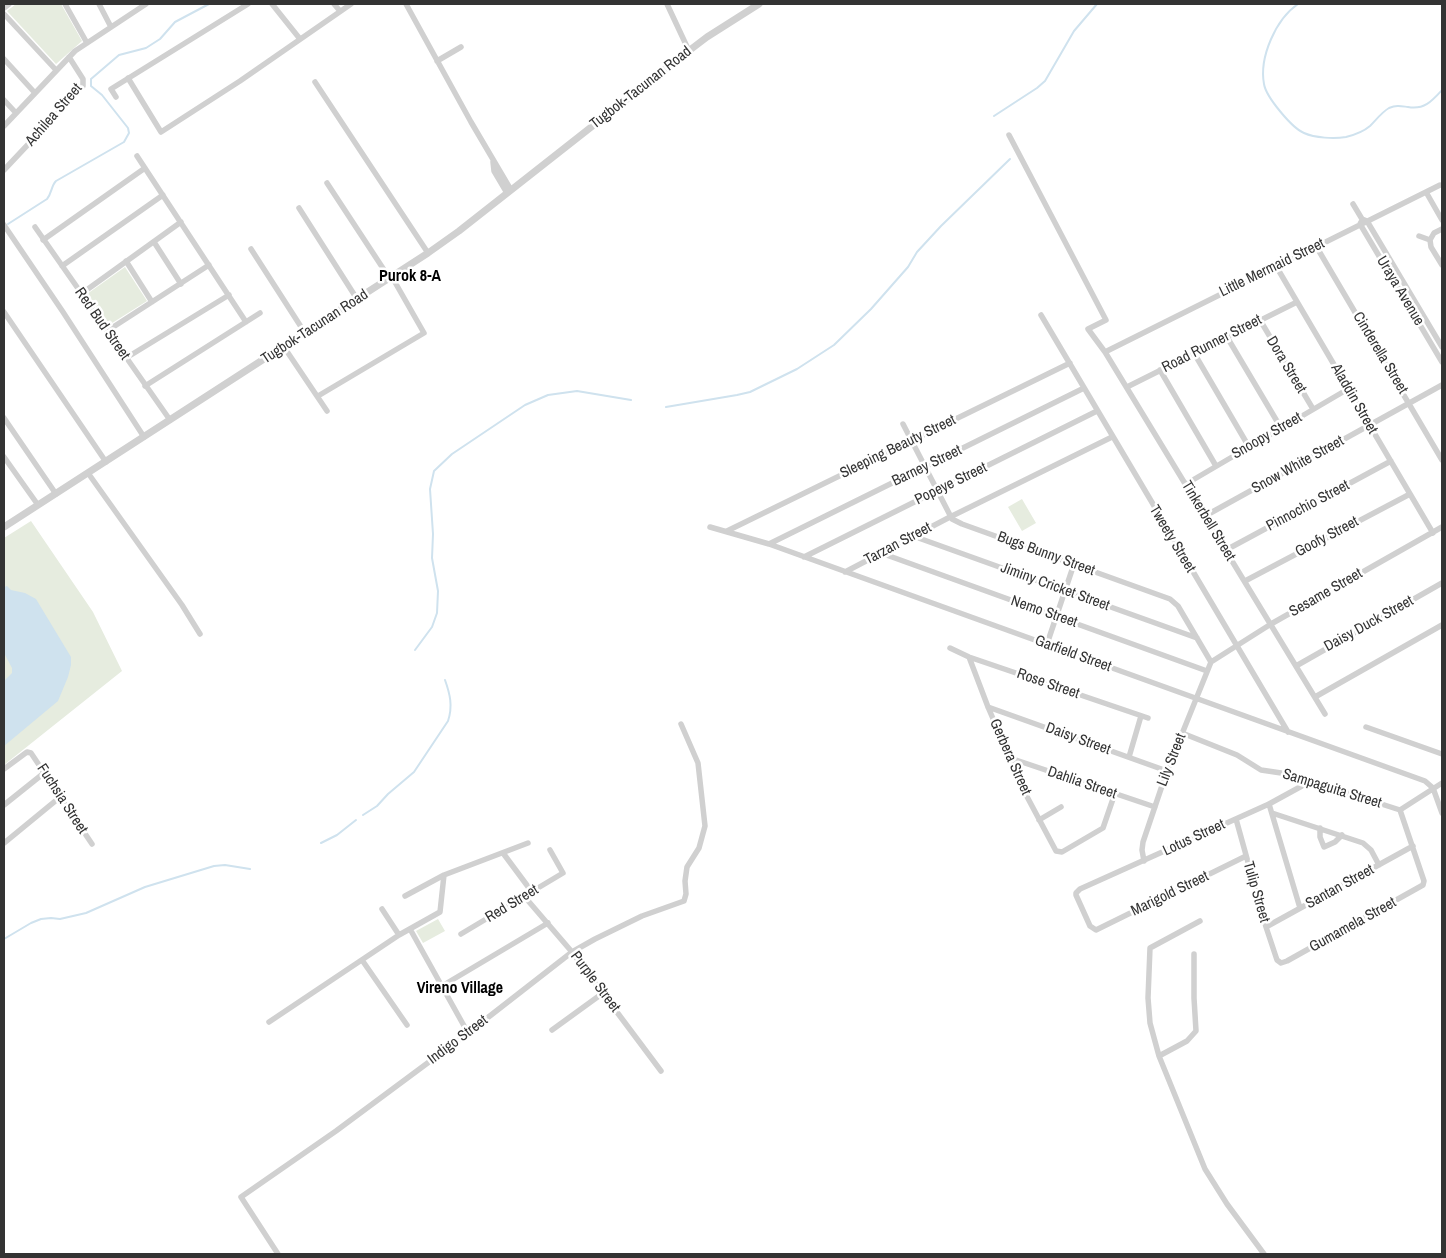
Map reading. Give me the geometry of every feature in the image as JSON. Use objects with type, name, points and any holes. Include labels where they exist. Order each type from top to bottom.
[{"type":"street","points":[[4,8],[9,4]]},
{"type":"street","points":[[65,4],[87,43]]},
{"type":"street","points":[[99,4],[111,27]]},
{"type":"street","points":[[131,4],[135,11]]},
{"type":"street","points":[[4,126],[68,58],[87,43],[146,4]]},
{"type":"street","points":[[116,97],[111,89],[248,4]]},
{"type":"street","points":[[272,4],[300,39]]},
{"type":"street","points":[[334,4],[340,11]]},
{"type":"street","points":[[128,78],[161,132],[351,4]]},
{"type":"street","points":[[406,4],[509,192]]},
{"type":"street","points":[[667,4],[688,51]]},
{"type":"street","name":"Tugbok-Tacunan Road","points":[[4,527],[428,253],[509,192],[688,51],[755,5]]},
{"type":"street","points":[[4,14],[56,70]]},
{"type":"street","points":[[275,20],[281,16]]},
{"type":"street","points":[[437,61],[461,47]]},
{"type":"street","points":[[4,58],[35,93]]},
{"type":"street","name":"Achilea Street","points":[[4,170],[83,86],[83,79],[68,58]]},
{"type":"street","points":[[315,82],[428,253]]},
{"type":"street","points":[[4,100],[16,113]]},
{"type":"street","name":"Tinkerbell Street","points":[[1009,135],[1106,320],[1088,329],[1106,352],[1325,714]]},
{"type":"street","points":[[137,156],[246,322]]},
{"type":"street","points":[[43,240],[145,168]]},
{"type":"street","points":[[318,396],[424,333],[391,278],[327,183]]},
{"type":"street","name":"Little Mermaid Street","points":[[1106,352],[1363,221],[1440,185]]},
{"type":"street","points":[[1426,192],[1442,220]]},
{"type":"street","points":[[62,266],[163,195]]},
{"type":"street","name":"Uraya Avenue","points":[[1353,204],[1399,289],[1442,362]]},
{"type":"street","points":[[299,208],[358,299]]},
{"type":"street","name":"Uraya Avenue","points":[[1363,221],[1440,338],[1442,347]]},
{"type":"street","points":[[81,294],[181,222]]},
{"type":"street","points":[[4,225],[144,437]]},
{"type":"street","name":"Red Bud Street","points":[[35,227],[170,420]]},
{"type":"street","points":[[1442,229],[1434,233],[1430,240],[1431,247],[1442,265]]},
{"type":"street","points":[[1419,236],[1430,240]]},
{"type":"street","points":[[154,242],[181,284]]},
{"type":"street","name":"Cinderella Street","points":[[1316,246],[1442,460]]},
{"type":"street","points":[[251,249],[305,333]]},
{"type":"street","points":[[126,262],[152,302]]},
{"type":"street","points":[[107,331],[209,265]]},
{"type":"street","name":"Aladdin Street","points":[[1276,266],[1433,533]]},
{"type":"street","points":[[1399,289],[1406,285]]},
{"type":"street","points":[[126,358],[229,295]]},
{"type":"street","name":"Road Runner Street","points":[[1127,387],[1297,302]]},
{"type":"street","points":[[4,312],[106,462]]},
{"type":"street","points":[[145,386],[260,313]]},
{"type":"street","name":"Tweety Street","points":[[1042,315],[1112,437],[1288,732]]},
{"type":"street","name":"Dora Street","points":[[1260,320],[1313,409]]},
{"type":"street","points":[[1227,337],[1281,428]]},
{"type":"street","points":[[1431,343],[1440,338]]},
{"type":"street","points":[[284,346],[327,411]]},
{"type":"street","points":[[1194,353],[1249,447]]},
{"type":"street","name":"Sleeping Beauty Street","points":[[727,531],[1070,363]]},
{"type":"street","points":[[1160,370],[1216,466]]},
{"type":"street","name":"Snow White Street","points":[[1206,516],[1442,385]]},
{"type":"street","name":"Barney Street","points":[[769,544],[1084,388]]},
{"type":"street","name":"Snoopy Street","points":[[1186,484],[1348,388]]},
{"type":"street","name":"Popeye Street","points":[[804,557],[1097,411]]},
{"type":"street","points":[[4,418],[56,494]]},
{"type":"street","points":[[903,424],[950,517]]},
{"type":"street","name":"Popeye Street","points":[[950,517],[1112,437]]},
{"type":"street","points":[[4,458],[38,506]]},
{"type":"street","name":"Pinnochio Street","points":[[1226,550],[1391,461]]},
{"type":"street","points":[[88,473],[200,634]]},
{"type":"street","name":"Goofy Street","points":[[1245,581],[1410,494]]},
{"type":"street","name":"Tarzan Street","points":[[845,572],[950,517]]},
{"type":"street","name":"Bugs Bunny Street","points":[[950,517],[962,524],[1173,601],[1211,662]]},
{"type":"street","name":"Garfield Street","points":[[710,527],[769,544],[1047,644],[1424,781],[1433,788]]},
{"type":"street","name":"Sesame Street","points":[[1211,662],[1271,624],[1442,527]]},
{"type":"street","name":"Jiminy Cricket Street","points":[[913,536],[1197,638]]},
{"type":"street","name":"Nemo Street","points":[[881,553],[1207,671]]},
{"type":"street","points":[[1047,644],[1074,564]]},
{"type":"street","name":"Daisy Duck Street","points":[[1296,666],[1442,583]]},
{"type":"street","points":[[1315,697],[1442,624]]},
{"type":"street","name":"Rose Street","points":[[950,648],[969,657],[1144,717],[1129,757]]},
{"type":"street","name":"Gerbera Street","points":[[969,657],[1010,758],[1055,849],[1060,852],[1103,828],[1115,793]]},
{"type":"street","name":"Lily Street","points":[[1144,861],[1142,846],[1167,771],[1211,662]]},
{"type":"street","name":"Daisy Street","points":[[988,707],[1167,771]]},
{"type":"street","name":"Indigo Street","points":[[278,1254],[241,1197],[336,1131],[468,1033],[572,952],[642,916],[684,901],[687,866],[699,848],[705,826],[698,764],[680,724]]},
{"type":"street","points":[[1366,728],[1439,753],[1442,748]]},
{"type":"street","name":"Sampaguita Street","points":[[1182,733],[1236,755],[1261,770],[1288,774],[1400,810]]},
{"type":"street","name":"Fuchsia Street","points":[[4,769],[22,754],[31,753],[92,844]]},
{"type":"street","name":"Dahlia Street","points":[[1010,758],[1155,807]]},
{"type":"street","points":[[4,806],[44,773]]},
{"type":"street","name":"Lotus Street","points":[[1076,892],[1269,804],[1311,781]]},
{"type":"street","points":[[1413,846],[1400,810],[1442,783]]},
{"type":"street","points":[[1433,788],[1442,813]]},
{"type":"street","points":[[4,843],[60,797]]},
{"type":"street","points":[[1269,804],[1300,908]]},
{"type":"street","points":[[1039,820],[1061,807]]},
{"type":"street","points":[[1272,813],[1367,845],[1379,865]]},
{"type":"street","name":"Tulip Street","points":[[1236,819],[1266,927],[1277,960],[1281,963]]},
{"type":"street","points":[[1320,828],[1320,837],[1324,847],[1321,855]]},
{"type":"street","points":[[1324,847],[1335,842],[1342,835]]},
{"type":"street","points":[[405,896],[444,876],[528,843]]},
{"type":"street","name":"Santan Street","points":[[1266,927],[1413,846]]},
{"type":"street","name":"Gumamela Street","points":[[1281,963],[1286,962],[1424,884],[1413,846]]},
{"type":"street","name":"Red Street","points":[[461,934],[563,874],[550,850]]},
{"type":"street","points":[[503,853],[532,892]]},
{"type":"street","name":"Marigold Street","points":[[1076,892],[1077,898],[1093,930],[1098,929],[1246,856]]},
{"type":"street","points":[[269,1022],[399,935],[440,912],[444,876]]},
{"type":"street","name":"Purple Street","points":[[524,896],[572,952],[661,1071]]},
{"type":"street","points":[[382,909],[399,935]]},
{"type":"street","points":[[1200,921],[1155,944],[1149,950],[1148,998],[1150,1023],[1159,1056],[1205,1169],[1227,1204],[1264,1254]]},
{"type":"street","points":[[442,986],[548,923]]},
{"type":"street","points":[[410,929],[468,1033]]},
{"type":"street","points":[[1159,1056],[1187,1041],[1196,1031],[1194,954]]},
{"type":"street","points":[[362,960],[407,1025]]},
{"type":"street","points":[[552,1030],[603,993]]},
{"type":"shaded area","points":[[16,4],[61,4],[82,41],[56,64],[7,11]]},
{"type":"shaded area","points":[[125,267],[147,301],[109,325],[87,294]]},
{"type":"shaded area","points":[[1022,499],[1036,523],[1022,531],[1008,507]]},
{"type":"shaded area","points":[[31,521],[93,612],[122,671],[4,765],[4,538]]},
{"type":"shaded area","points":[[438,919],[445,931],[423,943],[416,931]]},
{"type":"water","points":[[7,586],[11,590],[25,593],[36,599],[71,657],[71,665],[58,701],[4,746],[4,681],[12,673],[12,668],[4,653],[4,587]]},
{"type":"waterway","points":[[8,224],[47,199],[56,181],[124,142],[129,133],[128,128],[102,95],[91,86],[91,79],[119,55],[146,48],[160,39],[175,22],[209,4]]},
{"type":"waterway","points":[[994,116],[1045,81],[1074,31],[1097,4]]},
{"type":"waterway","points":[[1298,4],[1276,29],[1267,51],[1263,73],[1266,90],[1274,104],[1293,125],[1304,133],[1319,137],[1346,137],[1370,126],[1389,108],[1396,106],[1414,108],[1423,106],[1442,90]]},
{"type":"waterway","points":[[666,407],[750,392],[797,369],[834,345],[871,309],[908,267],[917,252],[941,226],[1010,159]]},
{"type":"waterway","points":[[415,650],[432,627],[437,613],[438,591],[432,558],[433,534],[430,489],[434,471],[452,454],[525,405],[548,395],[577,391],[631,400]]},
{"type":"waterway","points":[[363,815],[377,806],[414,772],[448,721],[450,700],[445,680]]},
{"type":"waterway","points":[[321,843],[337,835],[356,820]]},
{"type":"waterway","points":[[4,939],[41,919],[60,919],[86,913],[145,887],[214,866],[225,865],[250,869]]},
{"type":"district","name":"Purok 8-A","points":[[410,277]]},
{"type":"district","name":"Vireno Village","points":[[460,989]]}]
